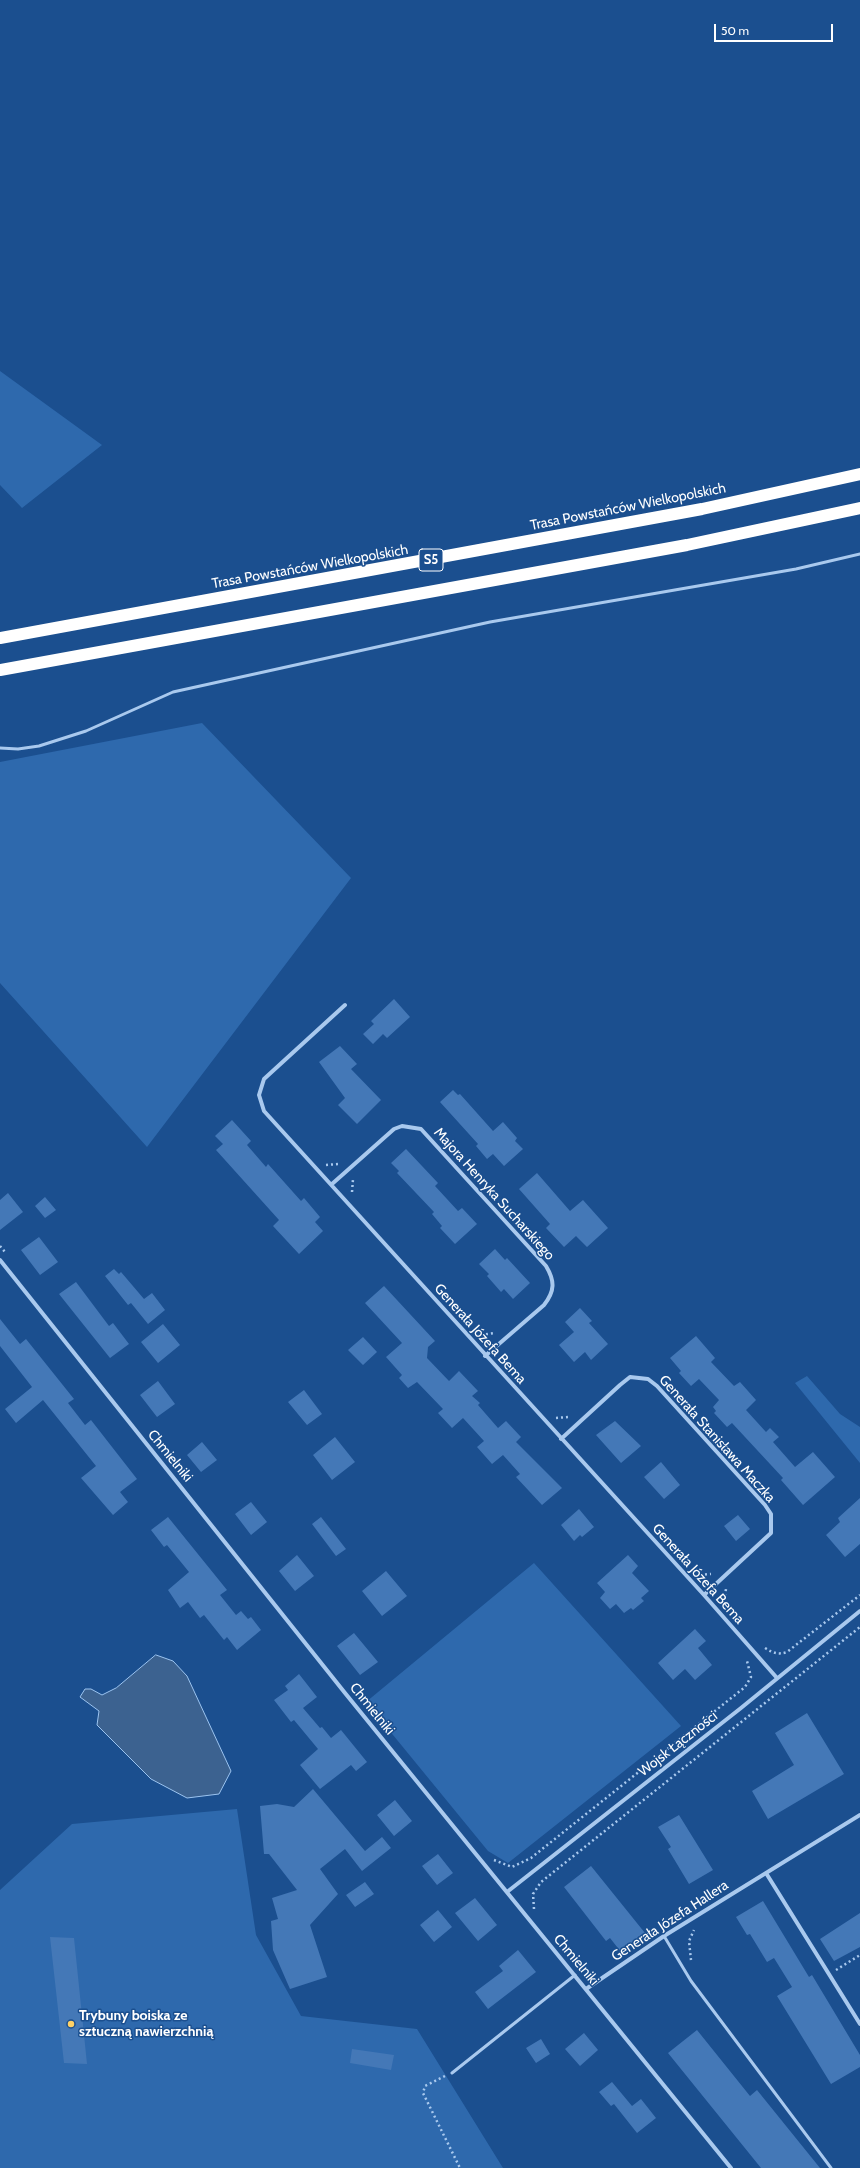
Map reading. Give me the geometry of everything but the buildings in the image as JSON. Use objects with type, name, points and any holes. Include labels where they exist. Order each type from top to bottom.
[{"type":"highway","name":"Trasa Powstańców Wielkopolskich","points":[[0,638],[687,512],[860,474]]},
{"type":"highway","name":"S5","points":[[0,670],[679,546],[860,508]]},
{"type":"street","name":"Generała Józefa Bema","points":[[345,1006],[264,1079],[258,1095],[264,1111],[332,1184],[485,1356],[704,1595],[777,1678]]},
{"type":"street","name":"Majora Henryka Sucharskiego","points":[[332,1184],[394,1129],[402,1126],[420,1129],[546,1266],[554,1285],[551,1296],[544,1305],[485,1356]]},
{"type":"street","name":"Chmielniki","points":[[0,1260],[486,1866],[732,2168]]},
{"type":"street","name":"Generała Stanisława Maczka","points":[[561,1439],[630,1377],[648,1379],[657,1386],[765,1505],[771,1514],[771,1533],[704,1595]]},
{"type":"street","name":"Wojsk Łączności","points":[[507,1892],[860,1611]]},
{"type":"street","name":"Generała Józefa Hallera","points":[[586,1989],[664,1936],[860,1815]]},
{"type":"street","points":[[766,1873],[860,2024]]},
{"type":"lane","points":[[0,748],[18,750],[38,746],[86,731],[173,692],[490,622],[796,569],[860,554]]},
{"type":"lane","points":[[664,1936],[691,1981],[830,2168]]},
{"type":"lane","points":[[452,2073],[575,1975]]},
{"type":"path","points":[[486,1866],[495,1860],[512,1867],[531,1858],[745,1687],[751,1677],[751,1672],[746,1659],[754,1652],[762,1646],[774,1653],[781,1654],[787,1652],[860,1595]]},
{"type":"path","points":[[541,1882],[860,1628]]},
{"type":"path","points":[[692,1963],[689,1941],[699,1924]]},
{"type":"path","points":[[829,1974],[860,1955]]},
{"type":"path","points":[[452,2073],[425,2086],[423,2093],[460,2168]]},
{"type":"shaded area","points":[[0,371],[102,445],[22,508],[0,485]]},
{"type":"shaded area","points":[[202,723],[351,878],[147,1147],[0,983],[0,762]]},
{"type":"shaded area","points":[[807,1376],[840,1414],[860,1427],[860,1463],[795,1383]]},
{"type":"shaded area","points":[[534,1563],[681,1726],[508,1863],[488,1851],[366,1702]]},
{"type":"shaded area","points":[[156,1655],[173,1661],[187,1676],[231,1771],[219,1794],[187,1798],[151,1779],[97,1725],[99,1711],[80,1697],[85,1689],[91,1689],[102,1695],[116,1688]]},
{"type":"shaded area","points":[[237,1809],[256,1935],[301,2016],[417,2029],[503,2168],[0,2168],[0,1890],[72,1824]]},
{"type":"place","name":"Trybuny boiska ze sztuczną nawierzchnią","points":[[71,2024]]}]
